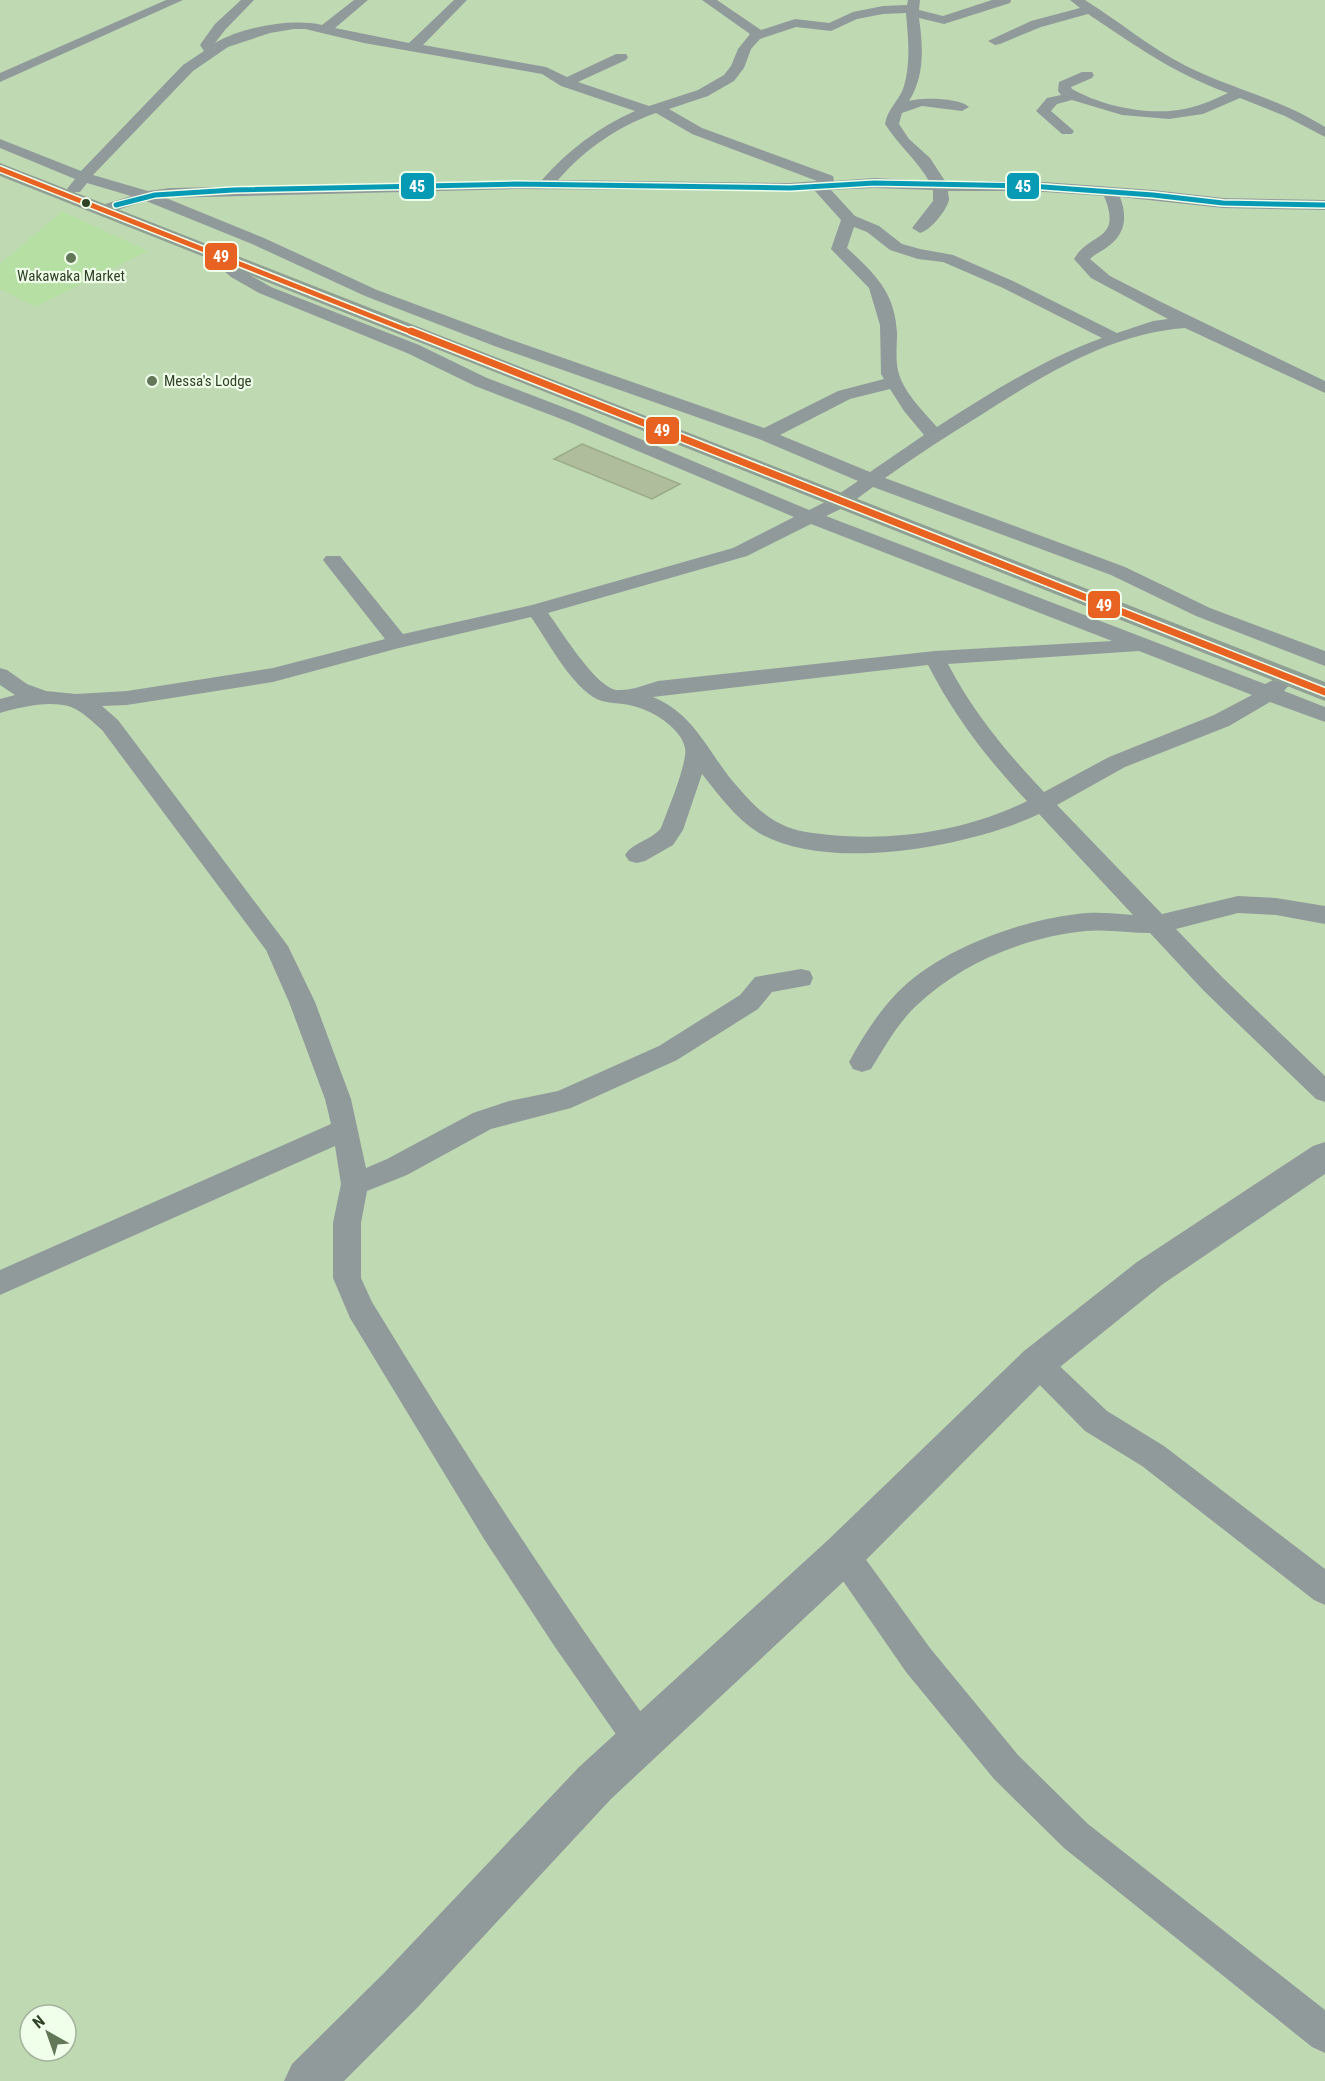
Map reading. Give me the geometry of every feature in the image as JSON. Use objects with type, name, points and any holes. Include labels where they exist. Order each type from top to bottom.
[{"type":"highway","points":[[0,169],[1325,692]]},
{"type":"street","points":[[0,78],[177,0]]},
{"type":"street","points":[[211,50],[207,45],[220,27],[248,0]]},
{"type":"street","points":[[325,29],[362,0]]},
{"type":"street","points":[[412,48],[460,0]]},
{"type":"street","points":[[708,0],[753,29],[757,33],[756,36]]},
{"type":"street","points":[[546,184],[569,157],[630,118],[688,99],[732,75],[738,67],[743,50],[756,36],[795,23],[831,27],[853,16],[913,7],[944,20],[1005,0]]},
{"type":"street","points":[[1076,0],[1179,68],[1242,92],[1310,122],[1325,133]]},
{"type":"street","points":[[913,7],[916,47],[911,87],[897,110],[892,124],[904,142],[925,161],[940,186],[941,201],[920,228]]},
{"type":"street","points":[[977,9],[999,20],[1033,25]]},
{"type":"street","points":[[995,41],[1033,25],[1090,9]]},
{"type":"street","points":[[69,197],[84,177],[158,97],[211,50],[245,35],[294,24],[412,48],[546,71],[566,83],[653,109],[744,154],[761,153],[809,174],[851,183]]},
{"type":"street","points":[[566,83],[621,57]]},
{"type":"street","points":[[1087,75],[1064,85],[1065,91],[1072,96],[1115,108],[1174,114],[1203,109],[1242,92]]},
{"type":"street","points":[[1067,130],[1043,111],[1052,101],[1072,96]]},
{"type":"street","points":[[897,110],[921,102],[962,107]]},
{"type":"street","points":[[0,142],[84,177],[147,196],[258,241],[371,293],[503,343],[765,435],[870,479],[1118,571],[1203,612],[1325,659]]},
{"type":"street","points":[[710,186],[730,175]]},
{"type":"street","points":[[101,210],[147,196],[233,190],[546,184],[790,188],[851,183],[940,186],[1010,185],[1223,203],[1325,205]]},
{"type":"street","points":[[818,185],[849,219],[873,229],[896,247],[918,254],[947,258],[1007,284],[1116,339]]},
{"type":"street","points":[[1110,192],[1119,220],[1108,240],[1084,255],[1082,259],[1085,264],[1101,276],[1188,323],[1325,388]]},
{"type":"street","points":[[849,219],[839,249],[872,280],[877,288],[888,325],[890,353],[888,365],[895,383],[910,407],[935,436]]},
{"type":"street","points":[[211,252],[237,274],[265,290],[413,349],[481,382],[575,418],[810,517],[1325,715]]},
{"type":"street","points":[[0,675],[19,689],[43,698],[76,702],[127,698],[244,680],[536,610],[740,552],[840,502],[870,479],[1025,379],[1074,354],[1116,339],[1159,326],[1188,323]]},
{"type":"street","points":[[765,435],[845,394],[878,384],[895,383]]},
{"type":"street","points":[[333,560],[398,642]]},
{"type":"street","points":[[536,610],[591,685],[607,696],[629,698],[650,704],[666,713],[690,735],[696,748],[748,812],[766,826],[791,836],[818,842],[876,846],[919,842],[992,824],[1041,803],[1119,761],[1230,717],[1269,693],[1287,677]]},
{"type":"street","points":[[629,698],[658,688],[935,658],[1145,645],[1190,639]]},
{"type":"street","points":[[935,658],[970,721],[1041,803],[1213,984],[1325,1092]]},
{"type":"street","points":[[0,706],[43,698]]},
{"type":"street","points":[[76,702],[94,711],[110,725],[276,946],[302,1002],[338,1099],[346,1129],[355,1184],[347,1223],[347,1278],[360,1309],[502,1538],[599,1684],[641,1741]]},
{"type":"street","points":[[637,855],[665,839],[672,830],[695,762],[696,748]]},
{"type":"street","points":[[862,1062],[890,1018],[922,986],[998,942],[1044,929],[1088,922],[1155,924],[1181,920],[1228,906],[1260,905],[1325,915]]},
{"type":"street","points":[[355,1184],[397,1167],[482,1121],[509,1112],[562,1101],[668,1053],[749,1002],[764,984],[801,978]]},
{"type":"street","points":[[0,1283],[346,1129]]},
{"type":"street","points":[[318,2078],[595,1783],[843,1554],[1037,1363],[1150,1273],[1325,1156]]},
{"type":"street","points":[[1037,1363],[1096,1421],[1153,1456],[1325,1589]]},
{"type":"street","points":[[843,1554],[918,1660],[1006,1767],[1076,1836],[1325,2034]]},
{"type":"shaded area","name":"Wakawaka Market","points":[[62,211],[148,251],[35,307],[0,289],[0,264]]},
{"type":"building","points":[[582,444],[680,484],[652,499],[554,459]]},
{"type":"transit line","name":"49","points":[[0,169],[1325,692]]},
{"type":"transit line","name":"45","points":[[116,205],[155,195],[233,190],[516,184],[790,188],[874,183],[1030,186],[1153,195],[1223,203],[1325,205]]},
{"type":"place","name":"Wakawaka Market","points":[[71,258]]},
{"type":"place","name":"Messa's Lodge","points":[[152,381]]}]
